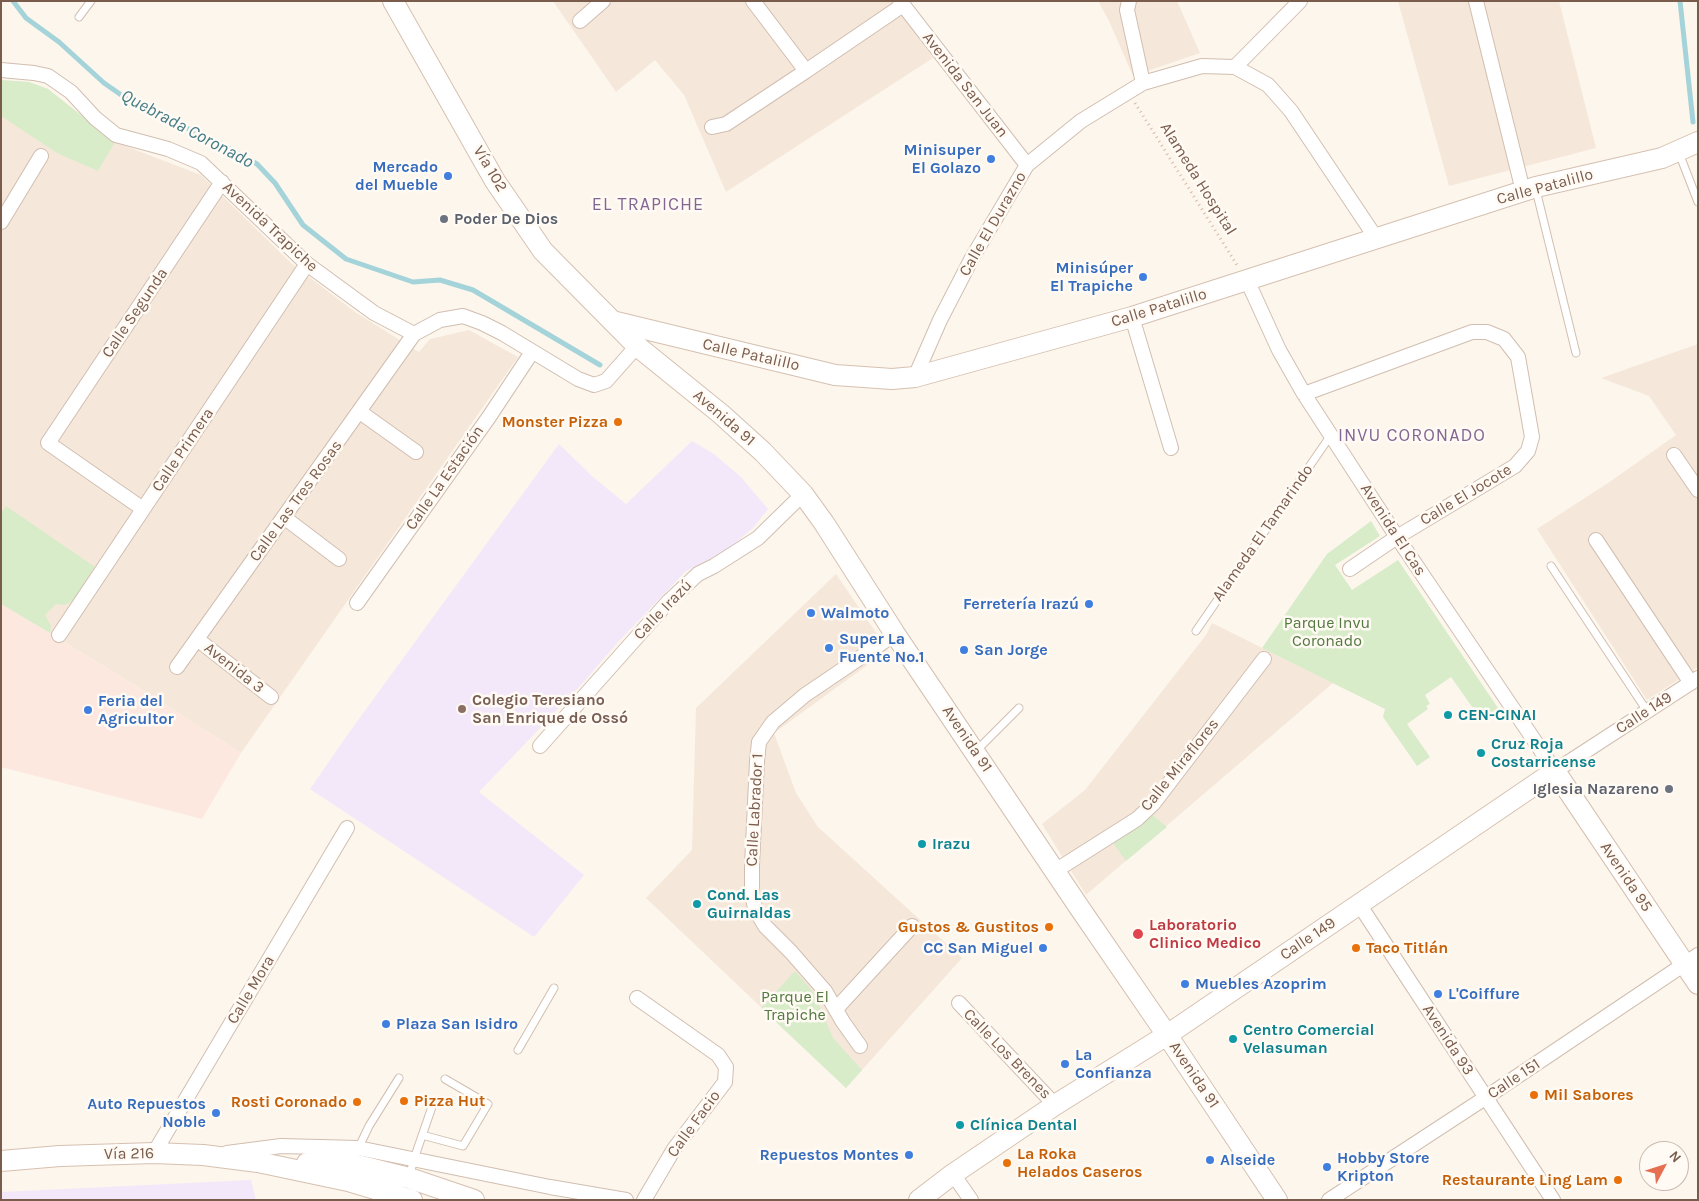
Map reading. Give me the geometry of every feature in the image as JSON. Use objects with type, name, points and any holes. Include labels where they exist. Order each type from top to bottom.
[{"type":"main road","name":"Vía 102","points":[[393,1],[495,181],[543,251],[610,320]]},
{"type":"main road","name":"Calle Patalillo","points":[[642,337],[698,343],[836,375],[892,379],[915,376],[1132,317],[1529,189],[1662,158],[1698,142]]},
{"type":"main road","points":[[572,280],[608,307],[642,337]]},
{"type":"main road","name":"Avenida 91","points":[[610,320],[642,337],[763,452],[802,494],[824,524],[895,634],[1055,871],[1168,1035],[1277,1200]]},
{"type":"main road","name":"Calle 149","points":[[919,1200],[953,1174],[1055,1105],[1168,1035],[1554,771]]},
{"type":"main road","name":"Avenida 95","points":[[1554,771],[1691,959],[1698,984]]},
{"type":"main road","name":"Vía 216","points":[[1,1162],[60,1156],[154,1153],[203,1155],[258,1162],[348,1181],[412,1200]]},
{"type":"main road","name":"Vía 216","points":[[258,1162],[355,1156],[409,1178],[474,1200]]},
{"type":"street","points":[[580,21],[603,1]]},
{"type":"street","points":[[753,1],[806,71]]},
{"type":"street","points":[[1128,1],[1127,10],[1143,83]]},
{"type":"street","points":[[1235,66],[1300,1]]},
{"type":"street","points":[[1476,1],[1529,189]]},
{"type":"street","points":[[712,127],[726,124],[806,71],[902,3]]},
{"type":"street","name":"Avenida San Juan","points":[[902,3],[1027,165]]},
{"type":"street","name":"Calle El Durazno","points":[[915,376],[940,320],[972,258],[1027,165],[1081,121],[1143,83],[1202,66],[1235,66],[1268,85],[1292,111],[1376,238]]},
{"type":"street","name":"Avenida Trapiche","points":[[1,70],[48,76],[71,92],[95,118],[116,135],[168,149],[201,164],[307,264],[374,313],[414,334]]},
{"type":"street","points":[[1,222],[41,156]]},
{"type":"street","name":"Calle Segunda","points":[[143,509],[48,443],[222,182]]},
{"type":"street","name":"Calle Primera","points":[[59,636],[307,264]]},
{"type":"street","name":"Avenida El Cas","points":[[1247,280],[1280,350],[1304,394],[1397,537],[1554,771]]},
{"type":"street","points":[[414,334],[440,320],[463,316],[502,333],[578,379],[594,385],[606,381],[642,337]]},
{"type":"street","points":[[1132,317],[1171,448]]},
{"type":"street","name":"Calle El Jocote","points":[[1304,394],[1472,332],[1487,332],[1504,339],[1518,357],[1532,437],[1528,451],[1515,466],[1397,537],[1350,569]]},
{"type":"street","name":"Calle Las Tres Rosas","points":[[177,668],[414,334]]},
{"type":"street","name":"Calle La Estación","points":[[357,603],[483,425],[532,352]]},
{"type":"street","points":[[360,412],[416,452]]},
{"type":"street","points":[[1674,455],[1698,490]]},
{"type":"street","name":"Calle Irazú","points":[[540,746],[669,601],[698,574],[758,538],[802,494]]},
{"type":"street","points":[[284,518],[339,558]]},
{"type":"street","points":[[1596,540],[1694,680]]},
{"type":"street","name":"Calle Labrador 1","points":[[860,1046],[842,1022],[825,991],[765,926],[755,909],[752,891],[752,865],[756,761],[759,742],[773,722],[806,695],[895,634]]},
{"type":"street","name":"Avenida 3","points":[[197,639],[272,697]]},
{"type":"street","name":"Calle Miraflores","points":[[1055,871],[1137,819],[1153,804],[1264,659]]},
{"type":"street","name":"Calle 149","points":[[1554,771],[1694,680]]},
{"type":"street","name":"Calle Mora","points":[[154,1153],[347,828]]},
{"type":"street","name":"Avenida 93","points":[[1360,904],[1553,1200]]},
{"type":"street","points":[[836,1009],[912,926]]},
{"type":"street","name":"Calle 151","points":[[1329,1200],[1485,1098],[1691,959]]},
{"type":"street","name":"Calle Facio","points":[[637,998],[718,1055],[726,1067],[725,1082],[674,1149],[644,1200]]},
{"type":"street","name":"Calle Los Brenes","points":[[959,1003],[1055,1105]]},
{"type":"street","points":[[203,1155],[281,1146],[355,1156],[414,1158],[550,1187],[626,1200]]},
{"type":"street","points":[[953,1174],[970,1200]]},
{"type":"lane","points":[[79,17],[91,1]]},
{"type":"lane","points":[[1678,151],[1698,202]]},
{"type":"lane","points":[[1529,189],[1576,353]]},
{"type":"lane","name":"Alameda El Tamarindo","points":[[1196,631],[1331,435]]},
{"type":"lane","points":[[1552,566],[1647,711]]},
{"type":"lane","points":[[975,752],[1019,708]]},
{"type":"lane","points":[[518,1050],[554,988]]},
{"type":"lane","points":[[355,1156],[369,1126],[399,1078]]},
{"type":"lane","points":[[422,1135],[463,1146],[488,1104],[445,1079]]},
{"type":"lane","points":[[409,1178],[434,1101]]},
{"type":"path","name":"Alameda Hospital","points":[[1128,92],[1247,280]]},
{"type":"shaded area","points":[[553,1],[891,1],[933,58],[726,192],[684,95],[655,60],[616,92]]},
{"type":"shaded area","points":[[1098,1],[1177,1],[1200,53],[1133,76],[1109,21]]},
{"type":"shaded area","points":[[1398,1],[1559,1],[1596,148],[1449,186]]},
{"type":"shaded area","points":[[1,80],[29,82],[48,89],[115,142],[201,175],[291,263],[355,312],[419,352],[430,339],[469,330],[518,357],[241,753],[107,668],[1,604]]},
{"type":"shaded area","points":[[1698,344],[1698,667],[1647,700],[1537,529],[1611,481],[1676,435],[1649,396],[1601,378]]},
{"type":"shaded area","name":"Colegio Teresiano San Enrique de Ossó","points":[[692,441],[714,454],[741,477],[768,509],[753,528],[734,544],[686,571],[479,792],[584,875],[534,937],[310,789],[559,444],[593,477],[626,504]]},
{"type":"shaded area","points":[[836,574],[888,650],[774,733],[796,793],[818,827],[962,958],[846,1088],[646,898],[692,850],[696,708]]},
{"type":"shaded area","name":"Feria del Agricultor","points":[[1,604],[107,668],[241,753],[202,819],[1,767]]},
{"type":"shaded area","points":[[1212,623],[1333,683],[1086,895],[1042,824],[1085,790],[1206,635]]},
{"type":"shaded area","points":[[251,1180],[256,1200],[1,1200],[1,1192]]},
{"type":"green space","points":[[1,80],[29,82],[48,89],[115,142],[98,171],[57,153],[1,116]]},
{"type":"green space","points":[[6,506],[95,567],[73,601],[64,605],[56,604],[45,615],[51,626],[50,633],[1,604],[1,513]]},
{"type":"green space","name":"Parque Invu Coronado","points":[[1371,521],[1380,536],[1335,565],[1352,590],[1398,560],[1498,708],[1482,721],[1451,677],[1425,695],[1430,704],[1426,706],[1428,709],[1407,724],[1430,757],[1417,766],[1383,717],[1385,709],[1262,648],[1327,554]]},
{"type":"green space","points":[[1151,814],[1167,827],[1126,861],[1113,843]]},
{"type":"green space","name":"Parque El Trapiche","points":[[795,971],[814,993],[833,1038],[862,1070],[846,1088],[761,1008]]},
{"type":"waterway","name":"Quebrada Coronado","points":[[13,1],[26,18],[59,42],[104,83],[140,108],[212,139],[257,164],[275,183],[303,225],[346,259],[413,282],[440,280],[473,290],[600,365]]},
{"type":"waterway","points":[[1680,1],[1693,122]]},
{"type":"place","name":"Minisuper El Golazo","points":[[991,159]]},
{"type":"place","name":"Mercado del Mueble","points":[[448,176]]},
{"type":"place","name":"Poder De Dios","points":[[444,219]]},
{"type":"place","name":"Minisúper El Trapiche","points":[[1143,277]]},
{"type":"place","name":"Monster Pizza","points":[[618,422]]},
{"type":"place","name":"Ferretería Irazú","points":[[1089,604]]},
{"type":"place","name":"Walmoto","points":[[811,613]]},
{"type":"place","name":"Super La Fuente No.1","points":[[829,648]]},
{"type":"place","name":"San Jorge","points":[[964,650]]},
{"type":"place","name":"Colegio Teresiano San Enrique de Ossó","points":[[462,709]]},
{"type":"place","name":"Feria del Agricultor","points":[[88,710]]},
{"type":"place","name":"CEN-CINAI","points":[[1448,715]]},
{"type":"place","name":"Cruz Roja Costarricense","points":[[1481,753]]},
{"type":"place","name":"Iglesia Nazareno","points":[[1669,789]]},
{"type":"place","name":"Irazu","points":[[922,844]]},
{"type":"place","name":"Cond. Las Guirnaldas","points":[[697,904]]},
{"type":"place","name":"Gustos & Gustitos","points":[[1049,927]]},
{"type":"place","name":"Laboratorio Clinico Medico","points":[[1138,934]]},
{"type":"place","name":"CC San Miguel","points":[[1043,948]]},
{"type":"place","name":"Taco Titlán","points":[[1356,948]]},
{"type":"place","name":"Muebles Azoprim","points":[[1185,984]]},
{"type":"place","name":"L'Coiffure","points":[[1438,994]]},
{"type":"place","name":"Plaza San Isidro","points":[[386,1024]]},
{"type":"place","name":"Centro Comercial Velasuman","points":[[1233,1039]]},
{"type":"place","name":"La Confianza","points":[[1065,1064]]},
{"type":"place","name":"Mil Sabores","points":[[1534,1095]]},
{"type":"place","name":"Pizza Hut","points":[[404,1101]]},
{"type":"place","name":"Rosti Coronado","points":[[357,1102]]},
{"type":"place","name":"Auto Repuestos Noble","points":[[216,1113]]},
{"type":"place","name":"Clínica Dental","points":[[960,1125]]},
{"type":"place","name":"Repuestos Montes","points":[[909,1155]]},
{"type":"place","name":"Alseide","points":[[1210,1160]]},
{"type":"place","name":"La Roka Helados Caseros","points":[[1007,1163]]},
{"type":"place","name":"Hobby Store Kripton","points":[[1327,1167]]},
{"type":"place","name":"Restaurante Ling Lam","points":[[1618,1180]]},
{"type":"district","name":"EL TRAPICHE","points":[[648,205]]},
{"type":"district","name":"INVU CORONADO","points":[[1412,436]]}]
